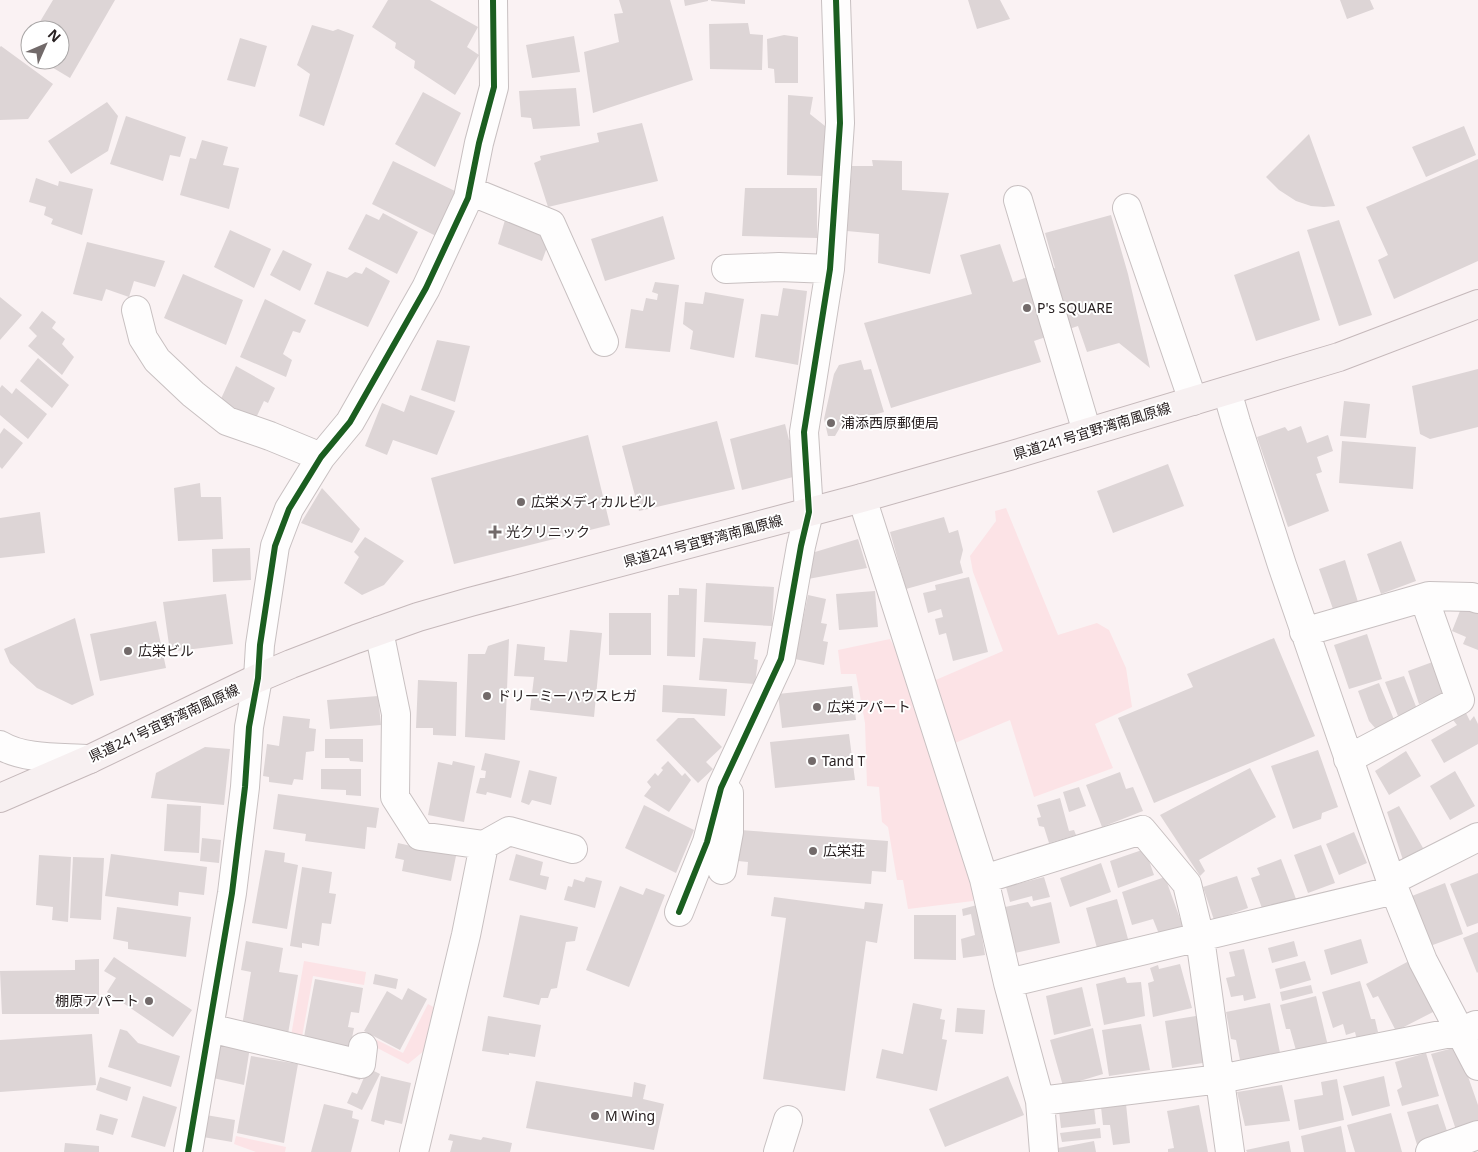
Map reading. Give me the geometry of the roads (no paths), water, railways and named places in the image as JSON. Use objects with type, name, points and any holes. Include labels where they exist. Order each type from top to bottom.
[{"type":"main road","name":"県道241号宜野湾南風原線","points":[[0,798],[90,759],[258,678],[356,638],[418,617],[862,498],[1227,391],[1339,357],[1478,304]]},
{"type":"street","points":[[188,1152],[232,893],[246,787],[249,727],[258,678],[260,645],[275,546],[289,509],[321,457],[350,422],[426,288],[450,239],[470,191],[479,143],[494,87],[493,0]]},
{"type":"street","points":[[679,912],[707,842],[720,788],[781,659],[809,512],[804,432],[830,269],[840,123],[836,0]]},
{"type":"street","points":[[470,191],[551,224],[604,342]]},
{"type":"street","points":[[1018,200],[1087,432]]},
{"type":"street","points":[[1127,208],[1193,401]]},
{"type":"street","points":[[726,269],[779,267],[830,269]]},
{"type":"street","points":[[136,310],[143,338],[157,360],[214,411],[228,421],[321,457]]},
{"type":"street","points":[[1227,391],[1304,632],[1393,886],[1423,961],[1469,1028],[1478,1066]]},
{"type":"street","points":[[862,498],[984,879],[1008,984],[1040,1101],[1044,1152]]},
{"type":"street","points":[[1304,632],[1429,596],[1472,597],[1478,599]]},
{"type":"street","points":[[1348,759],[1460,700],[1424,598]]},
{"type":"street","points":[[378,631],[396,714],[395,797],[420,836],[484,845],[509,831],[573,849]]},
{"type":"street","points":[[0,745],[10,751],[35,756],[90,759]]},
{"type":"street","points":[[722,870],[730,832],[728,771]]},
{"type":"street","points":[[984,879],[1142,830],[1187,884],[1200,938],[1230,1152]]},
{"type":"street","points":[[1008,984],[1200,938],[1393,886],[1478,837]]},
{"type":"street","points":[[414,1152],[466,935],[484,845]]},
{"type":"street","points":[[209,1028],[361,1064],[363,1047]]},
{"type":"street","points":[[1040,1101],[1220,1079],[1469,1028]]},
{"type":"street","points":[[778,1152],[788,1120]]},
{"type":"street","points":[[1430,1152],[1478,1135]]},
{"type":"place","name":"P's SQUARE","points":[[1027,308]]},
{"type":"place","name":"浦添西原郵便局","points":[[831,423]]},
{"type":"place","name":"広栄メディカルビル","points":[[521,502]]},
{"type":"place","name":"光クリニック","points":[[495,532]]},
{"type":"place","name":"広栄ビル","points":[[128,651]]},
{"type":"place","name":"ドリーミーハウスヒガ","points":[[487,696]]},
{"type":"place","name":"広栄アパート","points":[[817,707]]},
{"type":"place","name":"Tand T","points":[[812,761]]},
{"type":"place","name":"広栄荘","points":[[813,851]]},
{"type":"place","name":"棚原アパート","points":[[149,1001]]},
{"type":"place","name":"M Wing","points":[[595,1116]]}]
